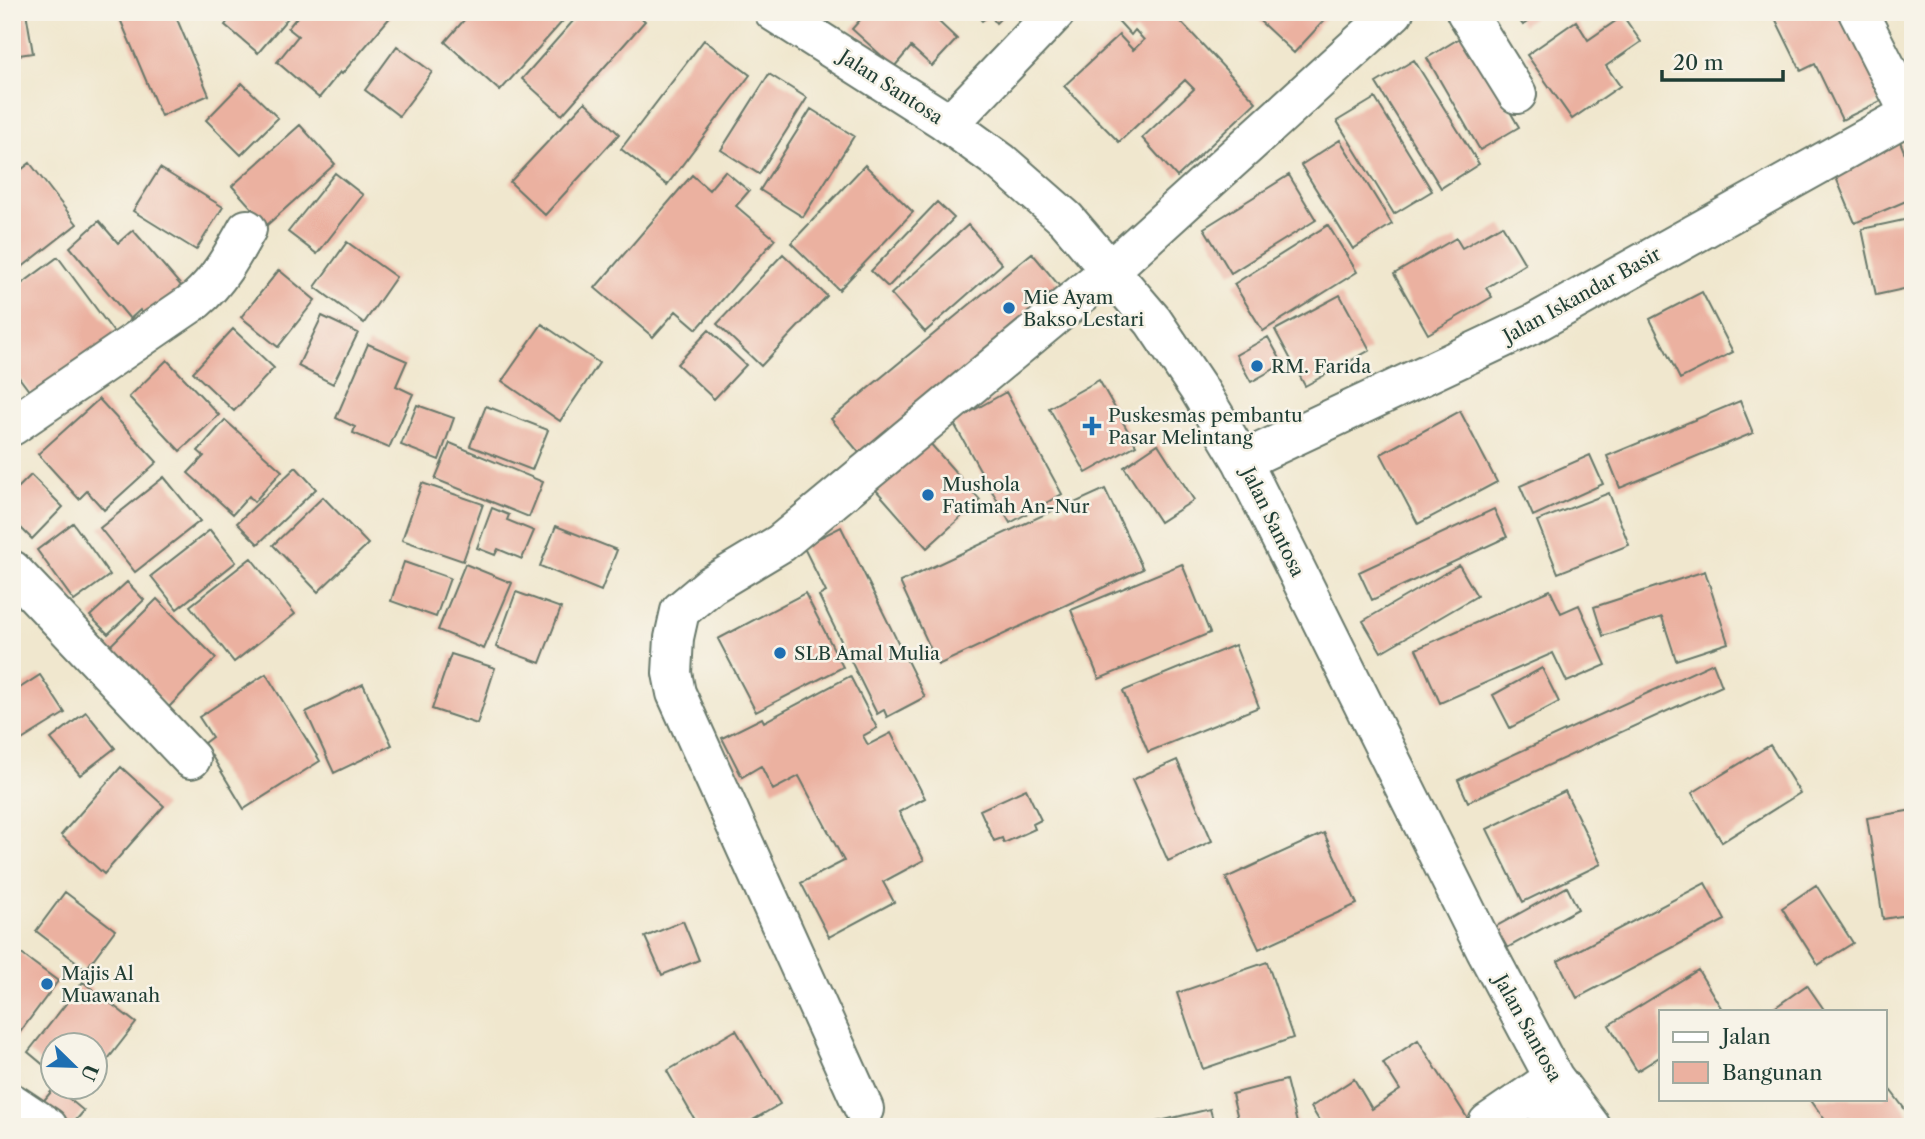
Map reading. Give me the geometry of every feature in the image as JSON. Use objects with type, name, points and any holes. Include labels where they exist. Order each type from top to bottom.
[{"type":"street","name":"Jalan Santosa","points":[[774,12],[949,124],[1001,162],[1066,219],[1153,321],[1242,461],[1567,1110]]},
{"type":"street","points":[[949,124],[1056,12]]},
{"type":"street","points":[[864,1109],[676,693],[672,673],[674,638],[680,611],[711,585],[781,543],[1109,271],[1394,12]]},
{"type":"street","points":[[1466,12],[1517,94]]},
{"type":"street","points":[[1858,12],[1911,113]]},
{"type":"street","name":"Jalan Iskandar Basir","points":[[1242,461],[1533,324],[1911,113]]},
{"type":"street","points":[[12,426],[196,300],[225,270],[247,229]]},
{"type":"street","points":[[12,569],[191,759]]},
{"type":"street","points":[[12,1103],[48,1127]]},
{"type":"street","points":[[1487,1127],[1489,1123],[1567,1110]]},
{"type":"building","points":[[12,12],[26,12],[33,53],[12,56]]},
{"type":"building","points":[[136,12],[174,12],[209,95],[161,116],[120,19]]},
{"type":"building","points":[[235,12],[293,12],[258,53],[225,25]]},
{"type":"building","points":[[301,12],[393,14],[319,98],[277,62],[298,36],[288,28]]},
{"type":"building","points":[[471,12],[571,12],[500,91],[445,42]]},
{"type":"building","points":[[581,12],[635,12],[645,21],[562,115],[522,79]]},
{"type":"building","points":[[867,12],[946,12],[938,21],[957,39],[932,66],[911,47],[894,67],[852,29]]},
{"type":"building","points":[[974,12],[1007,12],[996,23],[990,15],[982,21]]},
{"type":"building","points":[[1116,12],[1172,12],[1256,102],[1177,177],[1142,138],[1194,89],[1185,80],[1119,142],[1064,86],[1119,35],[1133,50],[1144,40],[1135,30],[1131,35],[1113,15]]},
{"type":"building","points":[[1250,12],[1332,12],[1294,53]]},
{"type":"building","points":[[1513,12],[1540,12],[1523,25]]},
{"type":"building","points":[[1772,12],[1848,12],[1889,97],[1842,120],[1815,64],[1801,71]]},
{"type":"building","points":[[1623,16],[1641,42],[1606,66],[1620,86],[1572,119],[1527,55],[1576,21],[1588,40]]},
{"type":"building","points":[[1465,35],[1519,127],[1480,150],[1427,58]]},
{"type":"building","points":[[704,40],[750,75],[667,185],[621,149]]},
{"type":"building","points":[[397,46],[432,72],[399,116],[365,90]]},
{"type":"building","points":[[1414,60],[1479,164],[1441,188],[1376,83]]},
{"type":"building","points":[[769,74],[807,98],[759,174],[721,150]]},
{"type":"building","points":[[242,83],[278,118],[241,155],[206,120]]},
{"type":"building","points":[[1375,98],[1432,191],[1394,214],[1337,121]]},
{"type":"building","points":[[585,102],[619,134],[545,215],[510,182]]},
{"type":"building","points":[[811,109],[854,136],[803,217],[760,190]]},
{"type":"building","points":[[300,125],[335,164],[267,225],[232,186]]},
{"type":"building","points":[[1899,139],[1913,173],[1913,198],[1855,223],[1832,168]]},
{"type":"building","points":[[1340,140],[1392,224],[1353,249],[1301,165]]},
{"type":"building","points":[[30,163],[77,224],[12,275],[12,177]]},
{"type":"building","points":[[865,165],[913,212],[839,290],[791,243]]},
{"type":"building","points":[[160,168],[223,207],[196,250],[133,211]]},
{"type":"building","points":[[725,171],[749,191],[736,206],[775,239],[697,329],[676,311],[653,337],[595,288],[692,175],[709,190]]},
{"type":"building","points":[[335,173],[363,195],[317,254],[288,232]]},
{"type":"building","points":[[1289,175],[1316,220],[1231,273],[1204,228]]},
{"type":"building","points":[[937,202],[954,218],[888,287],[871,271]]},
{"type":"building","points":[[1913,218],[1913,287],[1876,295],[1862,229]]},
{"type":"building","points":[[99,221],[118,243],[133,230],[189,295],[152,326],[140,310],[130,319],[70,247]]},
{"type":"building","points":[[968,225],[1002,264],[925,332],[891,294]]},
{"type":"building","points":[[1328,225],[1357,272],[1263,331],[1234,284]]},
{"type":"building","points":[[1502,225],[1525,264],[1486,288],[1492,297],[1428,334],[1394,274],[1456,238],[1462,248]]},
{"type":"building","points":[[347,242],[396,277],[364,323],[315,287]]},
{"type":"building","points":[[1032,253],[1067,295],[866,461],[831,419]]},
{"type":"building","points":[[783,254],[827,296],[761,366],[717,324]]},
{"type":"building","points":[[58,257],[118,338],[36,400],[12,368],[12,291]]},
{"type":"building","points":[[279,270],[315,300],[278,347],[241,317]]},
{"type":"building","points":[[1702,292],[1733,352],[1680,379],[1650,319]]},
{"type":"building","points":[[1340,295],[1370,350],[1305,386],[1275,330]]},
{"type":"building","points":[[322,316],[358,333],[333,384],[298,366]]},
{"type":"building","points":[[542,324],[599,363],[560,421],[502,381]]},
{"type":"building","points":[[233,329],[274,368],[234,411],[193,372]]},
{"type":"building","points":[[709,330],[746,365],[714,399],[677,364]]},
{"type":"building","points":[[1268,337],[1283,364],[1251,382],[1236,355]]},
{"type":"building","points":[[368,344],[407,361],[396,386],[413,394],[389,448],[353,433],[355,427],[336,418]]},
{"type":"building","points":[[167,360],[219,415],[180,451],[129,397]]},
{"type":"building","name":"Puskesmas pembantu Pasar Melintang","points":[[1099,380],[1136,445],[1086,473],[1049,408]]},
{"type":"building","points":[[1006,392],[1062,494],[1010,523],[953,422]]},
{"type":"building","points":[[99,399],[157,462],[104,510],[87,491],[79,499],[38,454]]},
{"type":"building","points":[[1740,401],[1753,433],[1620,488],[1607,456]]},
{"type":"building","points":[[417,405],[454,418],[439,460],[401,445]]},
{"type":"building","points":[[486,406],[548,430],[532,470],[470,446]]},
{"type":"building","points":[[1460,411],[1497,482],[1418,524],[1381,454]]},
{"type":"building","points":[[225,420],[282,471],[254,502],[249,496],[233,514],[188,473],[204,456],[198,451]]},
{"type":"building","name":"Mushola Fatimah An-Nur","points":[[929,442],[980,500],[927,548],[876,490]]},
{"type":"building","points":[[450,443],[543,482],[529,517],[435,479]]},
{"type":"building","points":[[1158,444],[1194,500],[1160,522],[1124,467]]},
{"type":"building","points":[[1590,455],[1603,484],[1533,516],[1520,486]]},
{"type":"building","points":[[296,467],[316,489],[258,544],[237,523]]},
{"type":"building","points":[[31,475],[63,507],[32,539],[12,519],[12,494]]},
{"type":"building","points":[[164,477],[200,521],[135,572],[100,528]]},
{"type":"building","points":[[422,483],[483,504],[463,561],[402,540]]},
{"type":"building","points":[[1105,489],[1143,569],[938,665],[900,582]]},
{"type":"building","points":[[1609,493],[1629,545],[1558,573],[1537,521]]},
{"type":"building","points":[[323,497],[368,544],[318,592],[273,545]]},
{"type":"building","points":[[492,508],[509,515],[507,520],[534,531],[522,559],[498,549],[495,555],[477,548]]},
{"type":"building","points":[[1494,509],[1507,537],[1372,600],[1359,572]]},
{"type":"building","points":[[73,523],[110,575],[74,601],[37,550]]},
{"type":"building","points":[[556,526],[617,550],[601,591],[540,566]]},
{"type":"building","points":[[841,527],[925,697],[887,717],[884,710],[877,714],[819,596],[826,592],[803,546]]},
{"type":"building","points":[[210,530],[236,562],[177,609],[151,576]]},
{"type":"building","points":[[251,558],[295,614],[234,662],[190,606]]},
{"type":"building","points":[[404,562],[450,578],[436,617],[391,601]]},
{"type":"building","points":[[465,564],[512,583],[484,649],[438,630]]},
{"type":"building","points":[[1182,564],[1210,633],[1099,679],[1071,610]]},
{"type":"building","points":[[1459,565],[1477,596],[1381,652],[1363,621]]},
{"type":"building","points":[[1705,571],[1728,643],[1676,660],[1662,617],[1603,636],[1594,607]]},
{"type":"building","points":[[127,582],[144,600],[108,634],[90,616]]},
{"type":"building","points":[[1550,590],[1561,613],[1579,605],[1606,665],[1567,682],[1553,653],[1440,703],[1416,649]]},
{"type":"building","points":[[516,592],[561,608],[540,663],[496,647]]},
{"type":"building","name":"SLB Amal Mulia","points":[[805,593],[843,667],[756,712],[718,639]]},
{"type":"building","points":[[157,599],[216,658],[169,707],[106,650]]},
{"type":"building","points":[[1235,645],[1259,707],[1148,752],[1123,691]]},
{"type":"building","points":[[451,654],[495,668],[477,724],[432,709]]},
{"type":"building","points":[[1713,663],[1722,686],[1468,802],[1458,780]]},
{"type":"building","points":[[1542,668],[1559,702],[1510,728],[1493,695]]},
{"type":"building","points":[[266,674],[320,761],[244,809],[204,743],[212,737],[199,717]]},
{"type":"building","points":[[40,675],[65,713],[12,746],[12,693]]},
{"type":"building","points":[[850,676],[877,728],[863,736],[868,745],[891,733],[925,798],[899,812],[924,860],[883,882],[894,902],[829,937],[801,883],[844,861],[799,776],[773,790],[761,766],[742,777],[722,738],[762,718],[764,722]]},
{"type":"building","points":[[363,684],[392,745],[334,773],[306,712]]},
{"type":"building","points":[[86,712],[115,748],[80,775],[51,739]]},
{"type":"building","points":[[1770,745],[1800,793],[1722,842],[1692,793]]},
{"type":"building","points":[[1177,760],[1212,841],[1168,861],[1132,780]]},
{"type":"building","points":[[121,767],[164,806],[104,874],[61,835]]},
{"type":"building","points":[[1026,789],[1041,820],[1033,824],[1035,829],[1004,843],[1002,838],[994,841],[980,810]]},
{"type":"building","points":[[1565,791],[1601,864],[1523,902],[1487,829]]},
{"type":"building","points":[[1913,810],[1913,914],[1883,919],[1867,818]]},
{"type":"building","points":[[1324,833],[1357,904],[1259,949],[1226,878]]},
{"type":"building","points":[[1705,883],[1725,920],[1577,998],[1558,961]]},
{"type":"building","points":[[1816,885],[1853,943],[1818,965],[1782,908]]},
{"type":"building","points":[[1567,887],[1578,909],[1507,948],[1495,927]]},
{"type":"building","points":[[65,892],[115,930],[86,969],[36,931]]},
{"type":"building","points":[[683,921],[699,960],[662,975],[645,937]]},
{"type":"building","points":[[12,947],[58,981],[12,1043]]},
{"type":"building","points":[[1267,962],[1293,1038],[1203,1069],[1177,993]]},
{"type":"building","points":[[1698,970],[1722,1010],[1659,1010],[1659,1057],[1637,1071],[1609,1025]]},
{"type":"building","points":[[83,982],[136,1023],[108,1059],[108,1030],[45,1030]]},
{"type":"building","points":[[1807,985],[1824,1010],[1771,1010]]},
{"type":"building","points":[[736,1030],[780,1104],[741,1127],[699,1127],[667,1071]]},
{"type":"building","points":[[38,1039],[38,1060],[28,1052]]},
{"type":"building","points":[[1418,1040],[1473,1127],[1323,1127],[1311,1107],[1354,1079],[1372,1109],[1400,1090],[1383,1063]]},
{"type":"building","points":[[1286,1080],[1298,1127],[1240,1127],[1232,1094]]},
{"type":"building","points":[[1886,1084],[1913,1120],[1913,1127],[1830,1127],[1811,1100],[1886,1100]]},
{"type":"building","points":[[44,1100],[71,1100],[84,1111],[70,1127],[56,1127],[36,1110]]},
{"type":"building","points":[[1210,1109],[1215,1127],[1139,1126]]},
{"type":"place","name":"Mie Ayam Bakso Lestari","points":[[1009,308]]},
{"type":"place","name":"RM. Farida","points":[[1257,366]]},
{"type":"place","name":"Puskesmas pembantu Pasar Melintang","points":[[1092,426]]},
{"type":"place","name":"Mushola Fatimah An-Nur","points":[[928,495]]},
{"type":"place","name":"SLB Amal Mulia","points":[[780,653]]},
{"type":"place","name":"Majis Al Muawanah","points":[[47,984]]}]
